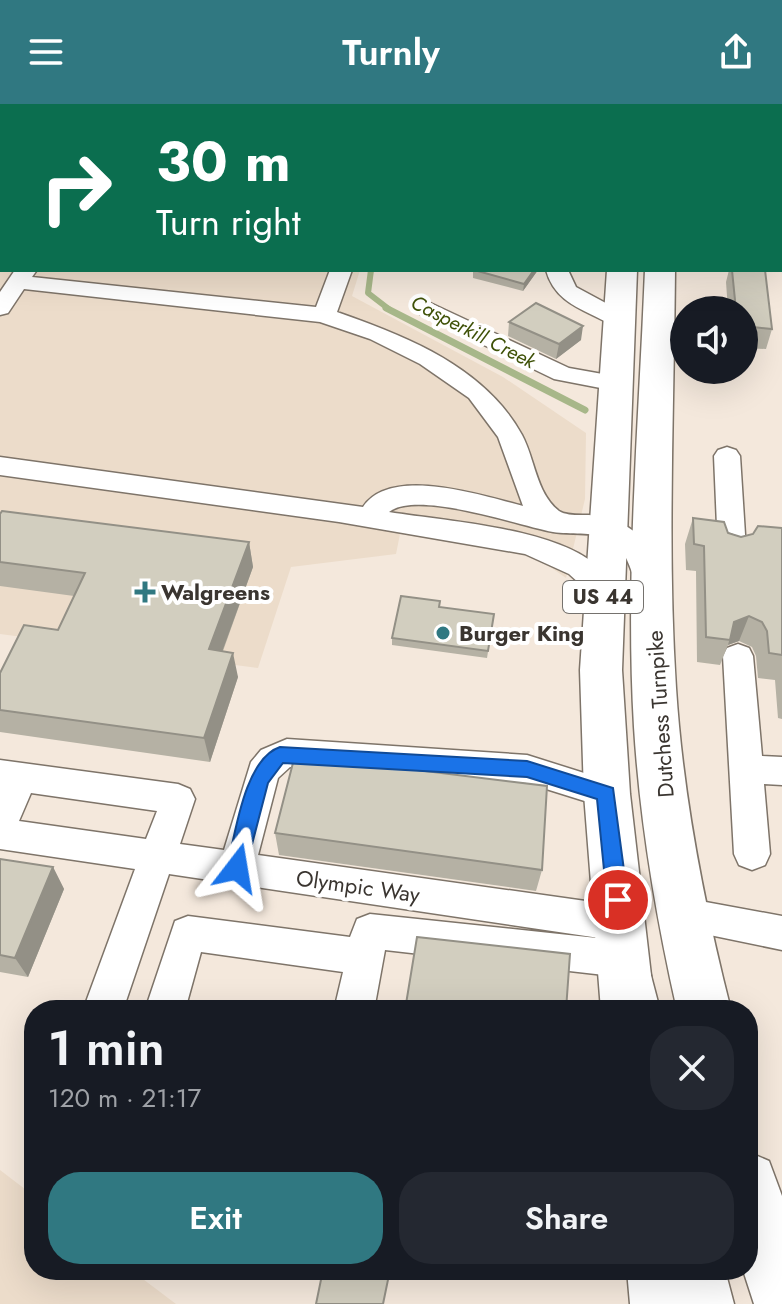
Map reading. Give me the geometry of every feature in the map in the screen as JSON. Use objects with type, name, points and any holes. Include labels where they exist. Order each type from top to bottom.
[{"type":"highway","name":"US 44","points":[[627,1000],[607,794],[602,707],[603,600],[616,383],[631,286]]},
{"type":"highway","name":"Dutchess Turnpike","points":[[631,286],[653,611],[658,738],[684,915],[702,1000]]},
{"type":"highway","points":[[758,1216],[781,1293]]},
{"type":"highway","points":[[659,1280],[662,1304]]},
{"type":"street","points":[[324,315],[340,272]]},
{"type":"street","points":[[0,308],[22,276],[134,295],[324,315],[392,341],[428,359],[478,393],[510,436],[534,502],[554,522]]},
{"type":"street","points":[[560,278],[576,297],[631,286]]},
{"type":"street","points":[[560,278],[590,289],[631,286]]},
{"type":"street","points":[[426,308],[563,374],[616,383]]},
{"type":"street","points":[[727,456],[732,550]]},
{"type":"street","points":[[0,466],[513,541],[549,550],[591,577],[603,600]]},
{"type":"street","points":[[370,519],[380,504],[406,496],[458,501],[554,522],[607,528],[630,542],[645,562],[653,611]]},
{"type":"street","points":[[738,656],[752,854]]},
{"type":"street","points":[[237,868],[263,772],[273,760],[287,753],[527,769],[607,794]]},
{"type":"street","points":[[745,769],[782,771]]},
{"type":"street","points":[[0,824],[11,776],[178,799],[107,1000]]},
{"type":"street","name":"Olympic Way","points":[[0,834],[237,868],[622,941]]},
{"type":"street","points":[[684,915],[782,933]]},
{"type":"street","points":[[356,1000],[370,931],[622,941],[637,1000]]},
{"type":"street","points":[[168,1000],[188,933],[365,957]]},
{"type":"street","points":[[705,1280],[711,1304]]},
{"type":"shaded area","points":[[0,272],[359,272],[352,296],[503,377],[586,433],[585,499],[566,578],[536,557],[400,534],[396,554],[291,567],[258,668],[0,634]]},
{"type":"shaded area","points":[[0,1170],[24,1188],[24,1280],[144,1280],[176,1304],[0,1304]]},
{"type":"building","points":[[481,272],[533,272],[524,284]]},
{"type":"building","points":[[732,272],[765,272],[772,329],[758,328],[758,296],[735,296]]},
{"type":"building","points":[[536,303],[583,326],[559,344],[509,322]]},
{"type":"building","points":[[2,511],[249,542],[209,649],[233,653],[204,738],[0,710],[0,673],[24,625],[58,630],[85,573],[0,562]]},
{"type":"building","points":[[693,518],[724,522],[728,533],[741,537],[753,534],[758,526],[782,528],[782,655],[769,653],[767,631],[762,622],[749,616],[734,622],[730,640],[706,637],[704,546],[694,544]]},
{"type":"building","name":"Burger King","points":[[401,596],[440,601],[439,607],[494,614],[488,651],[392,638]]},
{"type":"building","points":[[295,755],[547,786],[542,870],[275,833]]},
{"type":"building","points":[[0,859],[53,867],[15,958],[0,955]]},
{"type":"building","points":[[417,937],[570,954],[567,1000],[407,1000]]},
{"type":"building","points":[[321,1280],[388,1280],[383,1304],[316,1304]]},
{"type":"waterway","name":"Casperkill Creek","points":[[371,272],[368,293],[390,310]]},
{"type":"waterway","name":"Casperkill Creek","points":[[386,308],[585,410]]},
{"type":"place","name":"Walgreens","points":[[145,592]]},
{"type":"place","name":"Burger King","points":[[443,633]]},
{"type":"route","points":[[237,868],[259,782],[269,764],[280,755],[527,769],[607,794],[618,900]]}]
